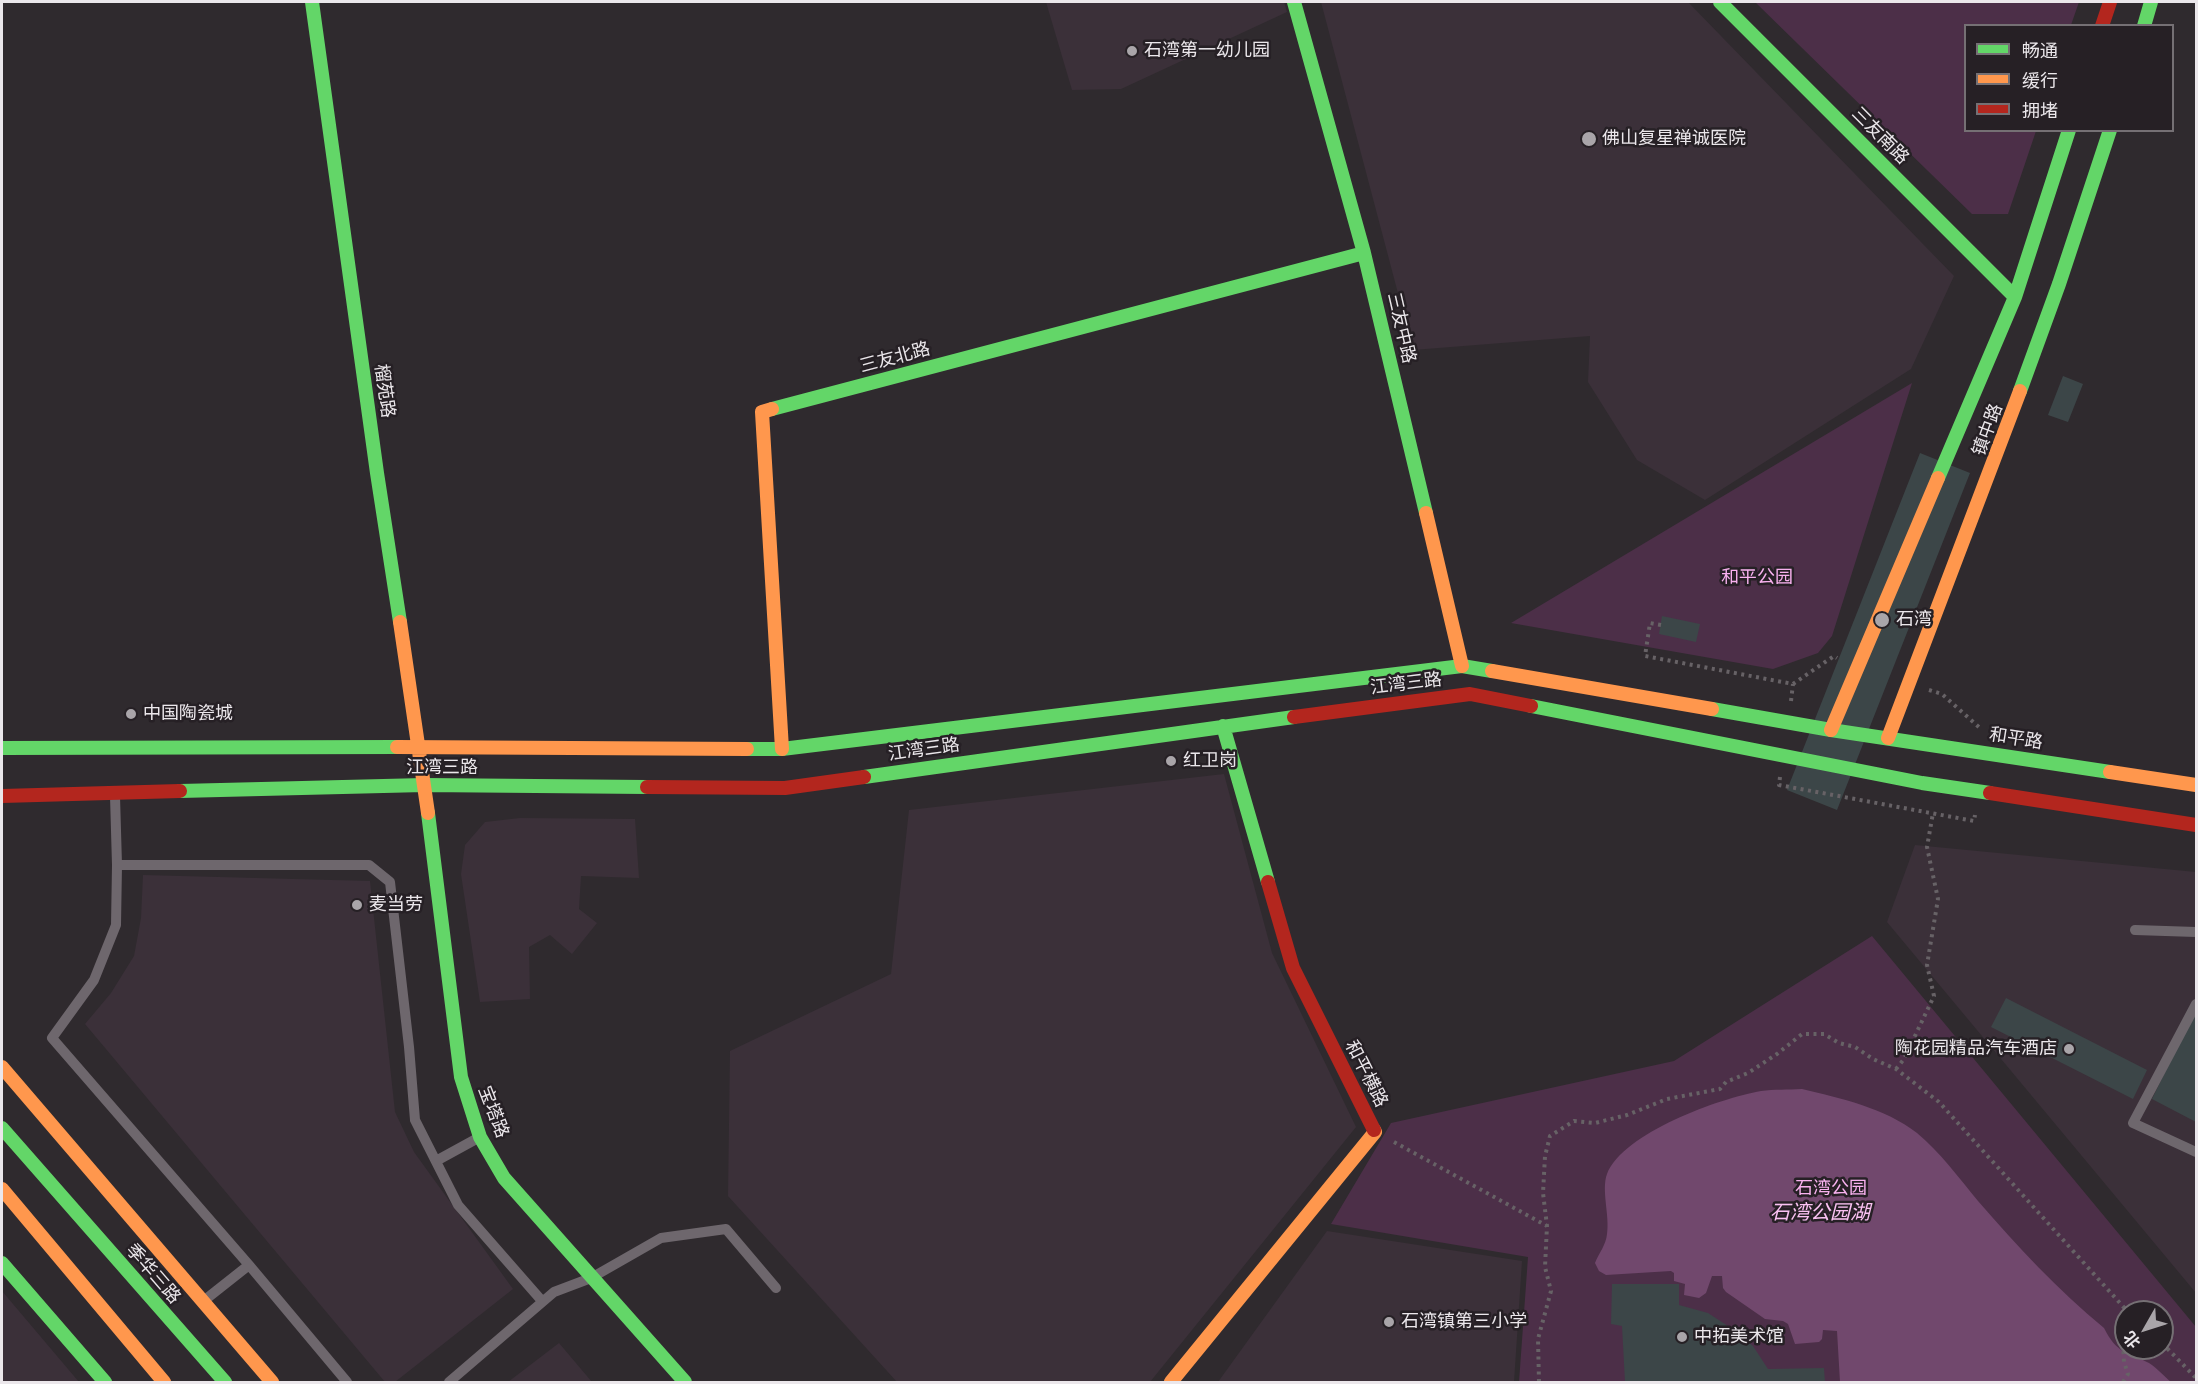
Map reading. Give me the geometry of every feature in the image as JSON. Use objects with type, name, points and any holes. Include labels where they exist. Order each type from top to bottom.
[{"type":"main road","name":"榴苑路","points":[[312,2],[379,485],[424,785]]},
{"type":"main road","name":"三友中路","points":[[1294,2],[1364,253],[1462,666]]},
{"type":"main road","name":"三友南路","points":[[1720,2],[2014,297]]},
{"type":"main road","points":[[2103,24],[2110,2]]},
{"type":"main road","points":[[2145,24],[2151,2]]},
{"type":"main road","name":"镇中路","points":[[1831,730],[2014,297],[2068,132]]},
{"type":"main road","name":"镇中路","points":[[1888,738],[1994,467],[2058,289],[2109,132]]},
{"type":"main road","name":"三友北路","points":[[782,749],[762,412],[1364,253]]},
{"type":"main road","name":"江湾三路","points":[[2,748],[782,749],[1462,666],[1831,730]]},
{"type":"main road","name":"江湾三路","points":[[2,796],[424,785],[784,789],[1223,726],[1470,694],[1842,769]]},
{"type":"main road","name":"和平横路","points":[[1171,1383],[1375,1132],[1293,968],[1223,726]]},
{"type":"main road","points":[[1831,730],[1842,769]]},
{"type":"main road","name":"和平路","points":[[1831,730],[2196,785]]},
{"type":"main road","points":[[1842,769],[1888,738]]},
{"type":"main road","points":[[1842,769],[2196,825]]},
{"type":"main road","name":"宝塔路","points":[[424,785],[461,1077],[480,1137],[504,1178],[685,1383]]},
{"type":"main road","points":[[2,1067],[272,1383]]},
{"type":"main road","name":"季华三路","points":[[2,1128],[225,1383]]},
{"type":"main road","points":[[2,1190],[164,1383]]},
{"type":"main road","points":[[2,1263],[105,1383]]},
{"type":"lane","points":[[115,794],[116,925],[94,980],[52,1038],[249,1265],[347,1383]]},
{"type":"lane","points":[[117,865],[369,865],[390,882],[415,1120],[458,1205],[542,1301]]},
{"type":"lane","points":[[2135,930],[2196,932]]},
{"type":"lane","points":[[2196,1005],[2133,1123],[2196,1152]]},
{"type":"lane","points":[[436,1161],[480,1137]]},
{"type":"lane","points":[[448,1383],[554,1292],[591,1278],[661,1238],[726,1229],[776,1288]]},
{"type":"lane","points":[[203,1301],[249,1265]]},
{"type":"path","points":[[1661,625],[1650,623],[1645,656],[1793,684],[1834,656]]},
{"type":"path","points":[[1942,694],[1988,735]]},
{"type":"path","points":[[1779,785],[1974,821]]},
{"type":"path","points":[[1896,1069],[1904,1059],[1934,996],[1927,966],[1938,899],[1927,847],[1933,813]]},
{"type":"path","points":[[1539,1383],[1538,1339],[1551,1291],[1545,1267],[1547,1226],[1543,1192],[1545,1156],[1550,1136],[1574,1121],[1595,1123],[1627,1115],[1667,1100],[1720,1089],[1726,1082],[1748,1073],[1777,1054],[1802,1034],[1824,1034],[1839,1043],[1856,1047],[1873,1059],[1896,1069],[1939,1102],[2117,1300]]},
{"type":"path","points":[[1375,1132],[1547,1226]]},
{"type":"path","points":[[2174,1355],[2196,1378]]},
{"type":"path","points":[[2123,1383],[2128,1374],[2124,1360]]},
{"type":"shaded area","name":"石湾第一幼儿园","points":[[1046,2],[1284,2],[1287,12],[1121,89],[1072,90]]},
{"type":"shaded area","name":"佛山复星禅诚医院","points":[[1321,2],[1688,2],[1954,276],[1911,369],[1705,500],[1637,460],[1588,382],[1590,336],[1413,350]]},
{"type":"shaded area","points":[[1224,774],[1272,953],[1356,1127],[1150,1382],[897,1382],[728,1196],[730,1051],[891,974],[909,810]]},
{"type":"shaded area","points":[[520,818],[635,819],[639,878],[581,876],[579,909],[597,923],[572,954],[550,935],[529,947],[530,999],[480,1002],[461,874],[465,845],[485,822]]},
{"type":"shaded area","points":[[1915,845],[2196,872],[2196,1293],[1887,922]]},
{"type":"shaded area","points":[[143,875],[370,881],[395,1112],[414,1152],[513,1289],[395,1382],[385,1382],[85,1024],[111,993],[134,956],[141,918]]},
{"type":"shaded area","name":"石湾镇第三小学","points":[[1327,1231],[1522,1261],[1514,1382],[1218,1382]]},
{"type":"shaded area","points":[[2,1291],[79,1382],[2,1382]]},
{"type":"shaded area","points":[[559,1343],[592,1382],[508,1382]]},
{"type":"green space","points":[[1755,2],[2079,2],[2071,24],[1964,24],[1964,132],[2036,132],[2008,214],[1972,214]]},
{"type":"green space","name":"和平公园","points":[[1912,383],[1832,636],[1818,653],[1773,669],[1511,623]]},
{"type":"green space","name":"石湾公园","points":[[1872,936],[2174,1300],[2114,1300],[2114,1360],[2174,1360],[2174,1300],[2196,1327],[2196,1382],[1519,1382],[1528,1257],[1331,1224],[1391,1123],[1674,1061]]},
{"type":"water","name":"石湾公园湖","points":[[1802,1089],[1847,1100],[1877,1110],[1917,1133],[1941,1157],[2023,1251],[2054,1283],[2104,1328],[2114,1344],[2114,1360],[2142,1360],[2149,1363],[2171,1382],[1840,1382],[1837,1331],[1823,1330],[1822,1339],[1819,1342],[1795,1344],[1788,1324],[1783,1321],[1765,1319],[1726,1292],[1723,1288],[1722,1276],[1712,1276],[1706,1293],[1699,1298],[1684,1295],[1685,1284],[1674,1281],[1674,1273],[1671,1271],[1606,1275],[1599,1271],[1595,1263],[1605,1242],[1608,1227],[1605,1180],[1617,1159],[1632,1145],[1675,1120],[1722,1101],[1771,1090]]},
{"type":"building","points":[[2063,376],[2083,384],[2068,422],[2048,415]]},
{"type":"building","name":"石湾","points":[[1920,453],[1970,473],[1837,810],[1787,790]]},
{"type":"building","points":[[1662,616],[1700,624],[1696,642],[1659,634]]},
{"type":"building","name":"陶花园精品汽车酒店","points":[[2006,998],[2147,1070],[2133,1099],[1991,1027]]},
{"type":"building","points":[[2196,1009],[2196,1122],[2152,1099]]},
{"type":"building","name":"中拓美术馆","points":[[1612,1284],[1679,1284],[1679,1305],[1708,1313],[1731,1328],[1753,1346],[1768,1369],[1824,1368],[1825,1382],[1625,1382],[1622,1326],[1611,1324]]},
{"type":"traffic: fast","points":[[312,2],[377,473],[400,622]]},
{"type":"traffic: fast","points":[[1294,2],[1364,253],[1426,513]]},
{"type":"traffic: fast","points":[[1720,2],[2015,297]]},
{"type":"traffic: fast","points":[[2145,24],[2151,2]]},
{"type":"traffic: fast","points":[[1938,478],[2015,297],[2068,132]]},
{"type":"traffic: fast","points":[[2020,391],[2059,284],[2109,132]]},
{"type":"traffic: fast","points":[[772,409],[1364,253]]},
{"type":"traffic: fast","points":[[747,749],[782,749],[1462,666],[1492,671]]},
{"type":"traffic: fast","points":[[1531,706],[1922,783],[1990,793]]},
{"type":"traffic: fast","points":[[1712,709],[1831,730],[2110,772]]},
{"type":"traffic: fast","points":[[864,777],[1294,717]]},
{"type":"traffic: fast","points":[[1223,726],[1268,882]]},
{"type":"traffic: fast","points":[[2,748],[397,747]]},
{"type":"traffic: fast","points":[[180,791],[424,785],[647,787]]},
{"type":"traffic: fast","points":[[428,813],[461,1077],[480,1137],[504,1178],[685,1382]]},
{"type":"traffic: fast","points":[[2,1128],[225,1382]]},
{"type":"traffic: fast","points":[[2,1263],[105,1382]]},
{"type":"traffic: slow","points":[[1888,738],[2020,391]]},
{"type":"traffic: slow","points":[[772,409],[762,412],[782,749]]},
{"type":"traffic: slow","points":[[1831,730],[1938,478]]},
{"type":"traffic: slow","points":[[1426,513],[1462,666]]},
{"type":"traffic: slow","points":[[400,622],[428,813]]},
{"type":"traffic: slow","points":[[1492,671],[1712,709]]},
{"type":"traffic: slow","points":[[397,747],[747,749]]},
{"type":"traffic: slow","points":[[2110,772],[2196,785]]},
{"type":"traffic: slow","points":[[2,1067],[272,1382]]},
{"type":"traffic: slow","points":[[1171,1382],[1375,1132],[1374,1130]]},
{"type":"traffic: slow","points":[[2,1189],[164,1382]]},
{"type":"traffic: jam","points":[[2103,24],[2110,2]]},
{"type":"traffic: jam","points":[[1294,717],[1470,694],[1531,706]]},
{"type":"traffic: jam","points":[[647,787],[785,788],[864,777]]},
{"type":"traffic: jam","points":[[2,796],[180,791]]},
{"type":"traffic: jam","points":[[1990,793],[2196,825]]},
{"type":"traffic: jam","points":[[1268,882],[1293,968],[1374,1130]]},
{"type":"place","name":"石湾第一幼儿园","points":[[1132,51]]},
{"type":"place","name":"佛山复星禅诚医院","points":[[1589,139]]},
{"type":"place","name":"石湾","points":[[1882,620]]},
{"type":"place","name":"中国陶瓷城","points":[[131,714]]},
{"type":"place","name":"红卫岗","points":[[1171,761]]},
{"type":"place","name":"麦当劳","points":[[357,905]]},
{"type":"place","name":"陶花园精品汽车酒店","points":[[2069,1049]]},
{"type":"place","name":"石湾镇第三小学","points":[[1389,1322]]},
{"type":"place","name":"中拓美术馆","points":[[1682,1337]]}]
